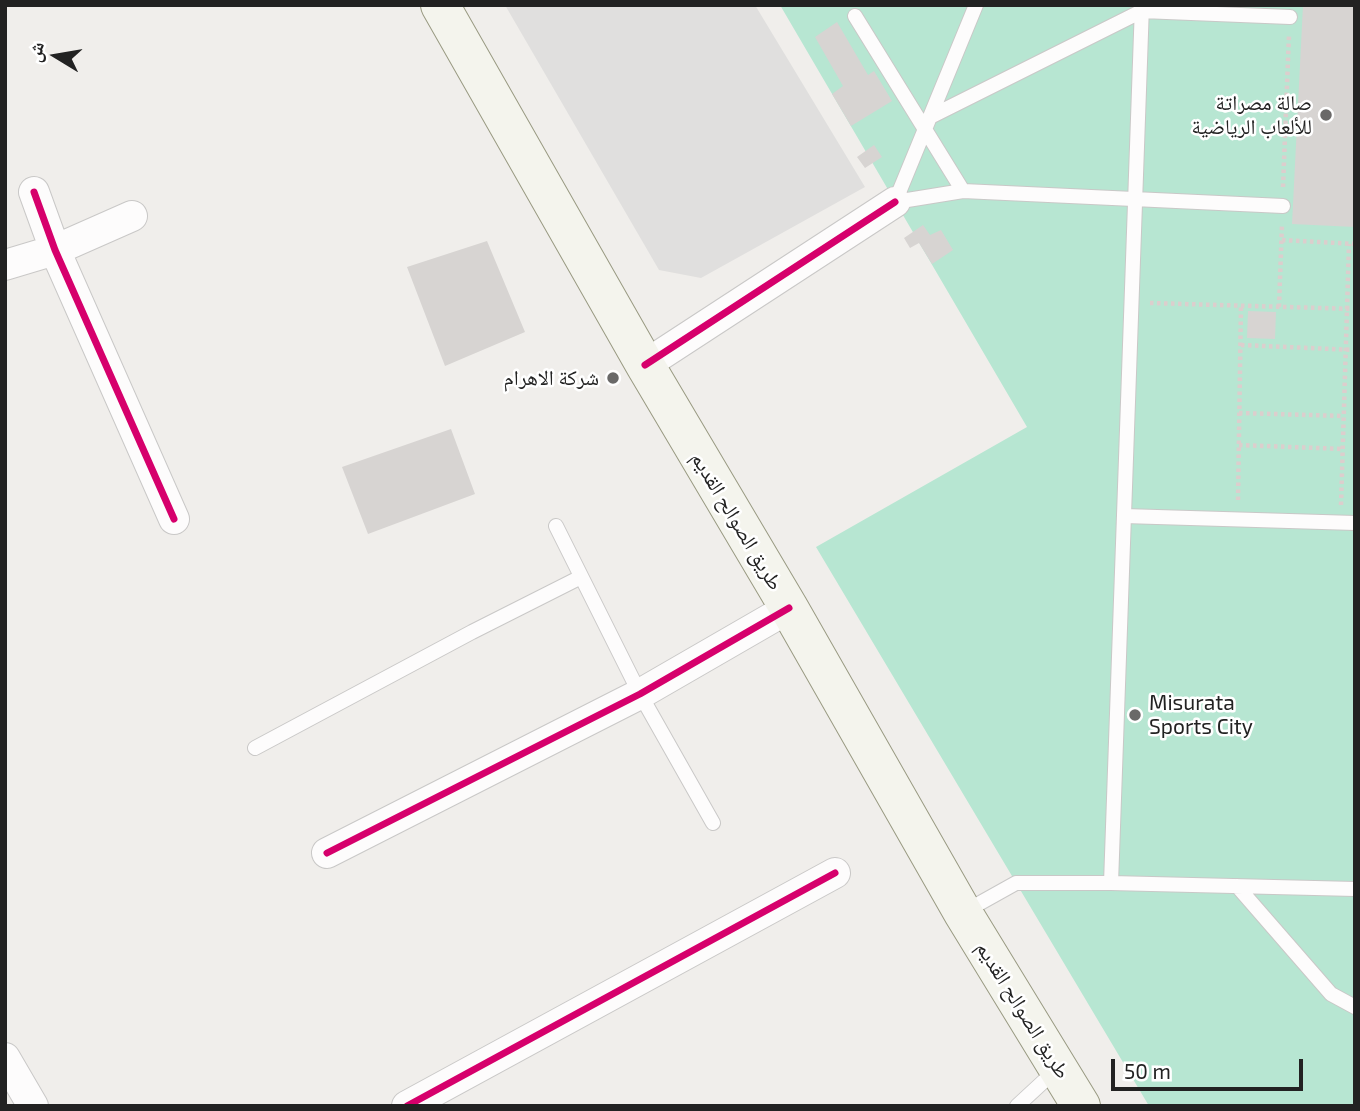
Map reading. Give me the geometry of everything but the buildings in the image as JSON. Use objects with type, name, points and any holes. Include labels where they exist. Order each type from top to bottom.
[{"type":"main road","name":"طريق الصوالح القديم","points":[[440,5],[963,913],[1081,1106]]},
{"type":"street","points":[[34,192],[55,250],[174,519]]},
{"type":"street","points":[[645,365],[895,202]]},
{"type":"street","points":[[5,265],[55,250],[132,216]]},
{"type":"street","points":[[327,853],[640,694],[789,608]]},
{"type":"street","points":[[407,1106],[835,873]]},
{"type":"street","points":[[5,1058],[33,1106]]},
{"type":"lane","points":[[895,202],[976,5]]},
{"type":"lane","points":[[928,123],[1142,8],[1290,17]]},
{"type":"lane","points":[[1111,883],[1142,8]]},
{"type":"lane","points":[[855,16],[928,123],[963,191]]},
{"type":"lane","points":[[895,202],[963,191],[1283,206]]},
{"type":"lane","points":[[1124,516],[1348,523]]},
{"type":"lane","points":[[556,527],[640,694],[713,823]]},
{"type":"lane","points":[[255,748],[581,577]]},
{"type":"lane","points":[[963,913],[1016,883],[1355,890]]},
{"type":"lane","points":[[1237,886],[1331,994],[1355,1007]]},
{"type":"lane","points":[[1017,1106],[1058,1068]]},
{"type":"path","points":[[1279,307],[1290,17]]},
{"type":"path","points":[[1282,240],[1352,244],[1343,449],[1348,523]]},
{"type":"path","points":[[1131,302],[1355,309]]},
{"type":"path","points":[[1237,520],[1241,305]]},
{"type":"path","points":[[1241,345],[1355,350]]},
{"type":"path","points":[[1239,414],[1344,416]]},
{"type":"path","points":[[1239,445],[1343,449]]},
{"type":"green space","name":"Misurata Sports City","points":[[780,5],[1355,5],[1355,1106],[1149,1106],[816,547],[1027,427]]},
{"type":"shaded area","points":[[505,5],[755,5],[865,187],[701,278],[659,270]]},
{"type":"cycle path","points":[[34,192],[55,250],[174,519]]},
{"type":"cycle path","points":[[645,365],[895,202]]},
{"type":"cycle path","points":[[327,853],[640,694],[789,608]]},
{"type":"cycle path","points":[[407,1106],[835,873]]},
{"type":"place","name":"صالة مصراتة للألعاب الرياضية","points":[[1326,115]]},
{"type":"place","name":"شركة الاهرام","points":[[613,378]]},
{"type":"place","name":"Misurata Sports City","points":[[1135,715]]}]
